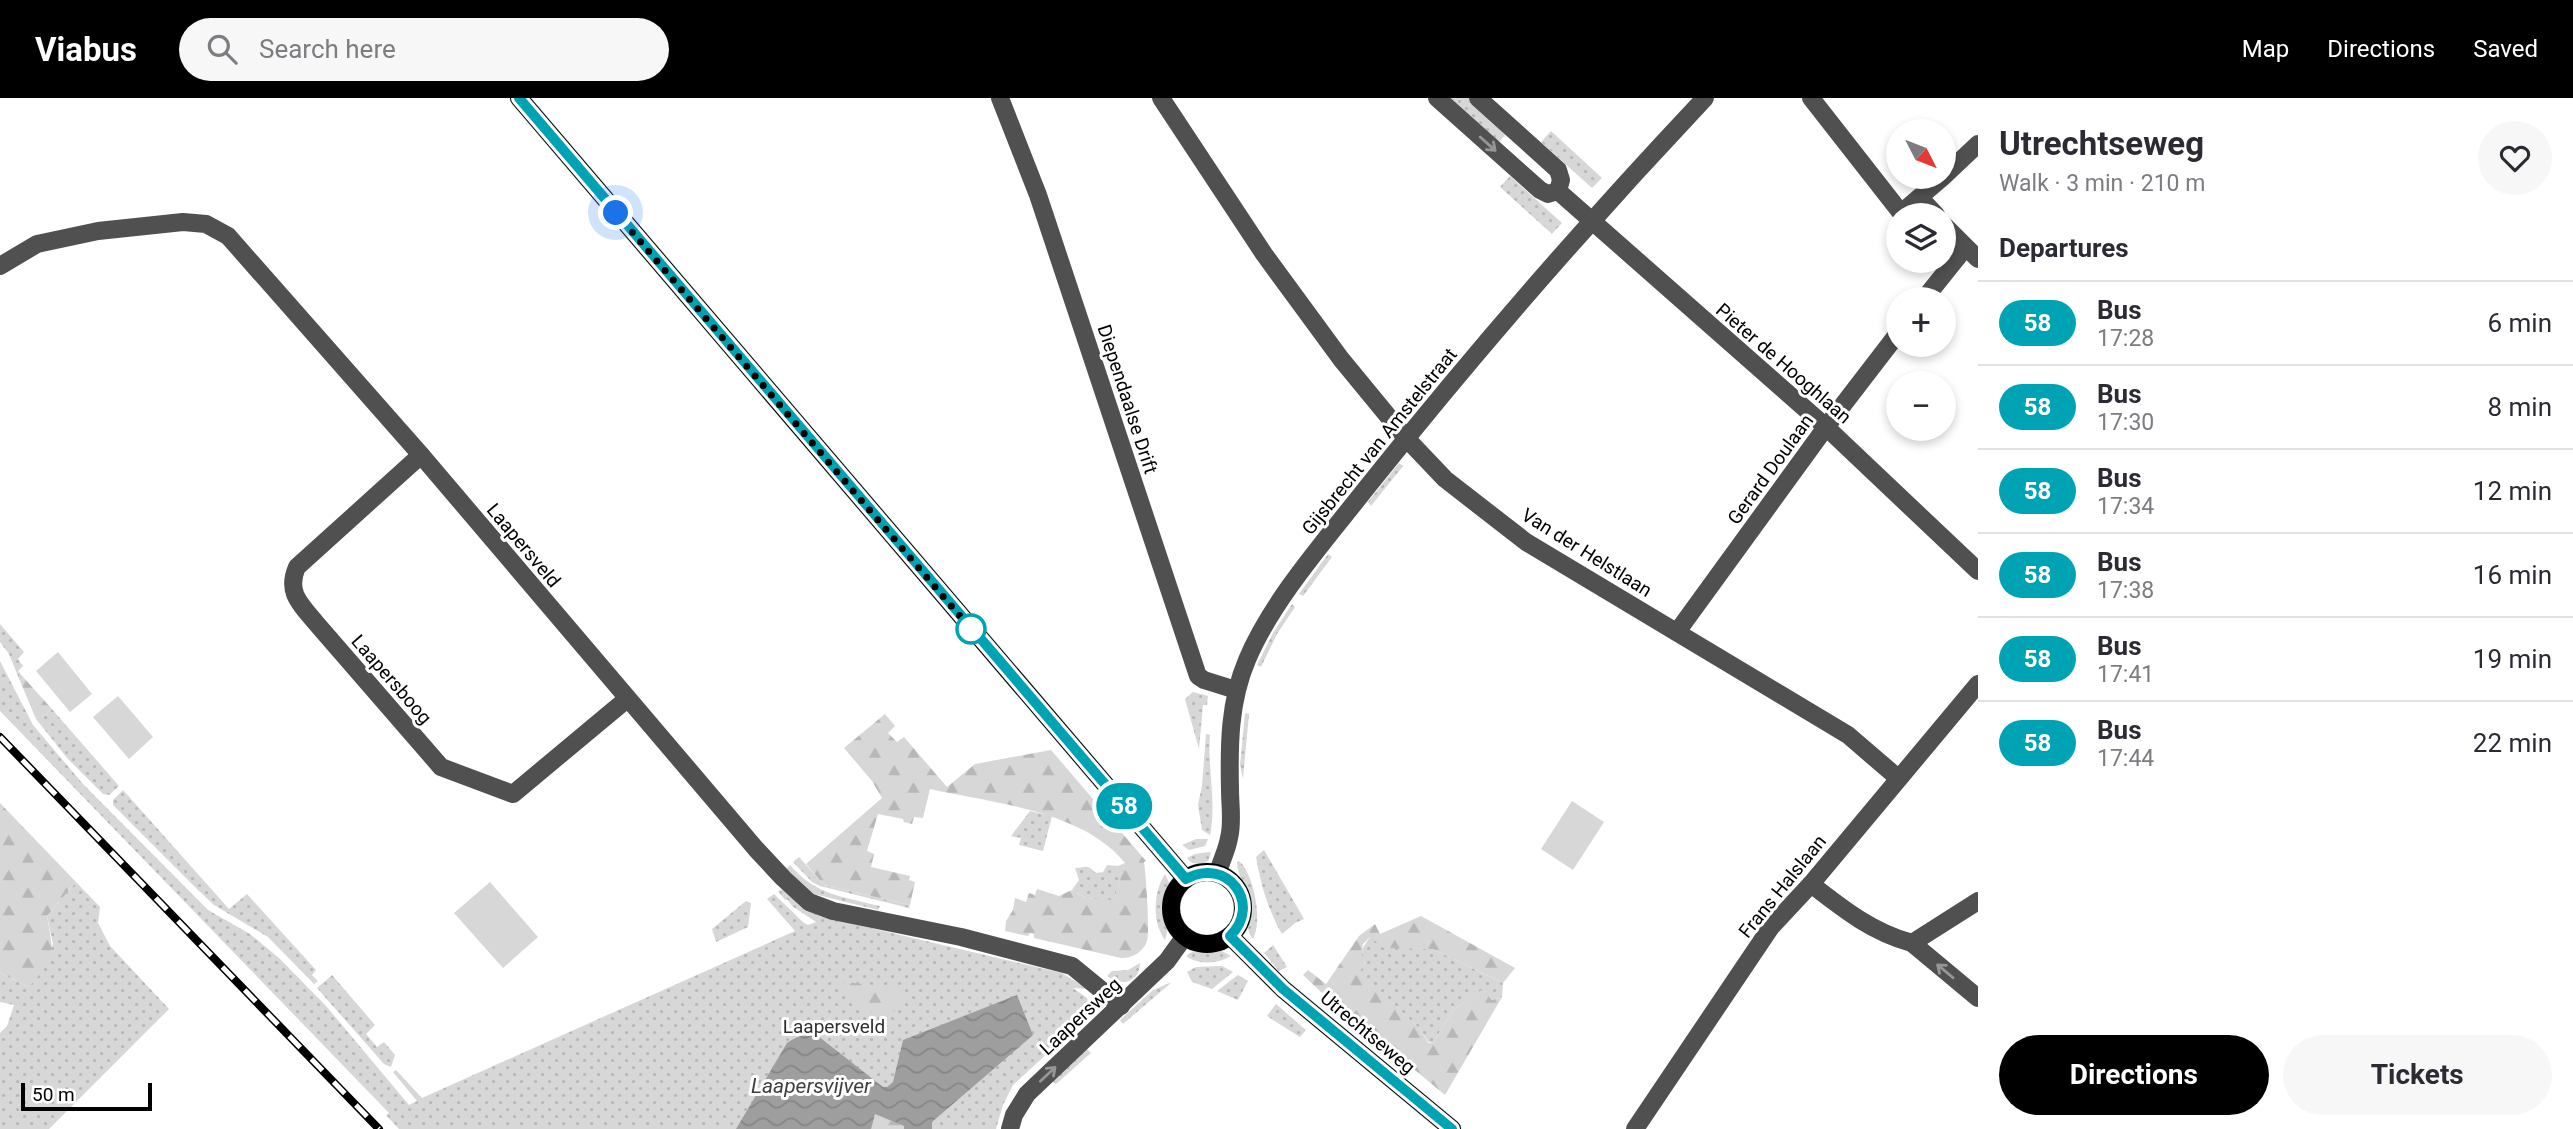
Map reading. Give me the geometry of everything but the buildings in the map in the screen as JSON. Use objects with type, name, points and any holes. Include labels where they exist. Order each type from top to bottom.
[{"type":"main road","points":[[519,98],[1186,879]]},
{"type":"main road","points":[[1200,873],[1218,873],[1234,885],[1242,901],[1240,922],[1230,936],[1208,944],[1185,936],[1174,921],[1171,910],[1177,890],[1186,879],[1200,873]]},
{"type":"main road","name":"Utrechtseweg","points":[[1230,936],[1283,989],[1452,1129]]},
{"type":"street","name":"Diependaalse Drift","points":[[1000,98],[1038,195],[1198,676],[1236,690]]},
{"type":"street","name":"Van der Helstlaan","points":[[1161,98],[1264,254],[1341,359],[1406,438],[1446,479],[1526,542],[1848,735],[1898,778]]},
{"type":"street","name":"Pieter de Hooghlaan","points":[[1437,98],[1540,190],[1548,194],[1558,191]]},
{"type":"street","name":"Pieter de Hooghlaan","points":[[1478,98],[1558,170],[1561,180],[1558,191]]},
{"type":"street","name":"Gijsbrecht van Amstelstraat","points":[[1218,873],[1230,836],[1229,739],[1236,690],[1248,658],[1286,594],[1406,438],[1590,221],[1705,98]]},
{"type":"street","points":[[1811,98],[1900,213],[1930,189]]},
{"type":"street","points":[[1956,165],[1978,144]]},
{"type":"street","name":"Pieter de Hooghlaan","points":[[1558,191],[1826,427],[1978,570]]},
{"type":"street","points":[[1920,198],[1925,203]]},
{"type":"street","name":"Laapersveld","points":[[0,266],[37,244],[98,231],[183,222],[206,224],[228,236],[421,455],[782,878],[809,902],[833,911],[961,937],[1072,966],[1121,1006]]},
{"type":"street","points":[[1937,287],[1972,254],[1956,237]]},
{"type":"street","name":"Gerard Doulaan","points":[[1676,632],[1886,349]]},
{"type":"street","name":"Laapersboog","points":[[421,455],[297,566],[292,578],[298,602],[441,767],[513,794],[627,699]]},
{"type":"street","name":"Frans Halslaan","points":[[1635,1129],[1771,927],[1811,884],[1978,684]]},
{"type":"street","points":[[1811,884],[1852,917],[1889,937],[1912,943],[1978,998]]},
{"type":"street","points":[[1912,943],[1978,901]]},
{"type":"street","name":"Laapersweg","points":[[1010,1129],[1014,1115],[1027,1094],[1167,961],[1185,936]]},
{"type":"green space","points":[[1447,98],[1469,98],[1506,134],[1499,142]]},
{"type":"green space","points":[[1551,131],[1602,178],[1592,188],[1541,142]]},
{"type":"green space","points":[[1510,176],[1562,223],[1552,234],[1500,187]]},
{"type":"green space","points":[[1399,463],[1403,466],[1371,506],[1368,502]]},
{"type":"green space","points":[[1328,554],[1332,557],[1303,596],[1299,594]]},
{"type":"green space","points":[[1292,604],[1295,607],[1277,634],[1261,667],[1257,665],[1273,633]]},
{"type":"green space","points":[[0,624],[24,652],[18,659],[23,666],[18,671],[24,678],[20,681],[9,654],[0,642]]},
{"type":"green space","points":[[58,652],[92,694],[70,712],[36,671]]},
{"type":"green space","name":"Laapersveld","points":[[0,661],[33,725],[83,784],[208,910],[250,934],[279,958],[326,1006],[409,1105],[417,1101],[393,1072],[396,1070],[422,1098],[795,931],[767,899],[774,894],[804,923],[808,925],[816,922],[785,900],[778,891],[783,889],[801,907],[820,916],[1062,973],[1088,989],[1073,988],[1087,998],[1091,1012],[1087,1019],[1013,1085],[1003,1105],[996,1129],[399,1129],[386,1115],[389,1113],[0,711]]},
{"type":"green space","points":[[24,678],[51,708],[47,714],[36,719],[20,681]]},
{"type":"green space","points":[[1193,692],[1208,696],[1207,705],[1203,705],[1199,749],[1185,699]]},
{"type":"green space","points":[[118,696],[153,737],[129,759],[93,717]]},
{"type":"green space","points":[[51,708],[119,786],[109,795],[103,794],[68,759],[36,719],[47,714]]},
{"type":"green space","points":[[1247,713],[1249,714],[1243,779],[1240,765]]},
{"type":"green space","points":[[885,714],[895,726],[888,733],[897,742],[904,737],[947,787],[975,764],[1051,750],[1146,861],[1148,935],[1143,948],[1133,956],[1121,958],[1034,938],[1034,934],[1030,933],[1028,936],[1005,931],[1015,898],[1026,902],[1029,893],[1035,895],[1037,889],[1059,896],[1072,890],[1086,898],[1114,900],[1125,863],[1107,845],[1061,820],[1035,811],[981,799],[930,789],[923,818],[914,817],[912,824],[904,822],[903,819],[878,814],[867,851],[874,854],[871,867],[910,876],[909,880],[915,882],[910,905],[824,885],[806,864],[882,798],[872,781],[844,748]]},
{"type":"green space","points":[[1206,734],[1210,735],[1213,810],[1210,835],[1202,830],[1198,805]]},
{"type":"green space","points":[[123,790],[229,909],[247,894],[316,970],[312,975],[318,981],[314,984],[268,937],[214,905],[198,890],[113,805],[113,800]]},
{"type":"green space","points":[[1572,801],[1604,822],[1573,870],[1541,849]]},
{"type":"green space","points":[[0,803],[76,882],[47,916],[51,954],[29,987],[0,973]]},
{"type":"green space","points":[[1030,811],[1052,816],[1043,851],[1019,845],[1021,838],[1011,836]]},
{"type":"green space","points":[[1196,839],[1208,839],[1205,846],[1189,850],[1182,845]]},
{"type":"green space","points":[[1264,850],[1304,919],[1282,934],[1269,906],[1258,867],[1256,857]]},
{"type":"green space","points":[[1209,852],[1208,861],[1202,864],[1192,863],[1187,858],[1195,854]]},
{"type":"green space","points":[[799,857],[824,885],[910,905],[909,908],[820,886],[812,882],[793,862]]},
{"type":"green space","points":[[1239,861],[1249,876],[1255,898],[1257,921],[1253,939],[1248,925],[1250,900],[1239,872]]},
{"type":"green space","points":[[1125,863],[1114,901],[1086,898],[1072,890],[1079,880],[1075,868],[1088,867],[1096,873],[1103,872],[1107,865],[1118,866]]},
{"type":"green space","points":[[790,865],[820,889],[880,906],[878,910],[814,894],[805,889],[786,869]]},
{"type":"green space","points":[[1165,874],[1170,885],[1165,940],[1156,916],[1156,898]]},
{"type":"green space","points":[[76,882],[100,907],[98,923],[110,946],[169,1009],[49,1129],[0,1129],[0,1033],[7,1026],[14,1005],[0,1002],[0,973],[29,987],[53,944],[47,916]]},
{"type":"green space","points":[[490,882],[538,937],[503,968],[454,913]]},
{"type":"green space","points":[[746,901],[751,903],[748,927],[716,942],[712,929]]},
{"type":"green space","points":[[1421,916],[1515,968],[1503,983],[1433,949],[1384,948],[1370,937],[1363,944],[1361,952],[1365,963],[1360,972],[1420,1029],[1428,1043],[1433,1043],[1453,1010],[1482,990],[1492,1000],[1502,997],[1445,1095],[1303,975],[1308,970],[1326,984],[1359,936],[1375,924],[1380,934]]},
{"type":"green space","points":[[1370,937],[1414,948],[1433,949],[1503,983],[1502,997],[1492,1000],[1481,991],[1453,1010],[1433,1043],[1428,1042],[1420,1029],[1359,972],[1365,963],[1360,952]]},
{"type":"green space","points":[[1273,945],[1287,967],[1279,971],[1264,953]]},
{"type":"green space","points":[[1199,949],[1220,950],[1231,956],[1221,961],[1209,962],[1187,957]]},
{"type":"green space","points":[[1140,963],[1137,974],[1130,981],[1119,982],[1107,976],[1112,971],[1128,970]]},
{"type":"green space","points":[[1222,966],[1233,972],[1212,989],[1192,982],[1187,972],[1196,967]]},
{"type":"green space","points":[[332,975],[375,1025],[366,1034],[377,1047],[384,1042],[395,1055],[391,1067],[384,1064],[317,988]]},
{"type":"green space","points":[[1238,975],[1248,981],[1238,1000],[1217,991]]},
{"type":"green space","points":[[844,982],[892,987],[903,999],[903,1008],[887,1014],[871,1013],[850,1002],[851,999],[838,989]]},
{"type":"green space","points":[[1172,982],[1123,1024],[1120,1020],[1153,990]]},
{"type":"green space","points":[[1276,1004],[1306,1030],[1300,1037],[1267,1016]]},
{"type":"green space","points":[[1087,1049],[1091,1053],[1056,1084],[1052,1081]]},
{"type":"green space","points":[[875,1114],[904,1126],[904,1129],[871,1129]]},
{"type":"water","name":"Laapersvijver","points":[[1017,995],[1033,1035],[932,1122],[932,1129],[904,1129],[904,1126],[875,1114],[871,1129],[736,1129],[787,1043],[795,1039],[805,1035],[818,1036],[883,1087],[887,1087],[893,1082],[903,1040]]},
{"type":"railway","points":[[0,737],[379,1129]]},
{"type":"bus line","name":"58","points":[[519,98],[1186,879],[1200,873],[1218,873],[1234,885],[1240,893],[1243,909],[1240,922],[1230,936],[1283,989],[1452,1129]]},
{"type":"route","points":[[616,213],[971,629]]}]
